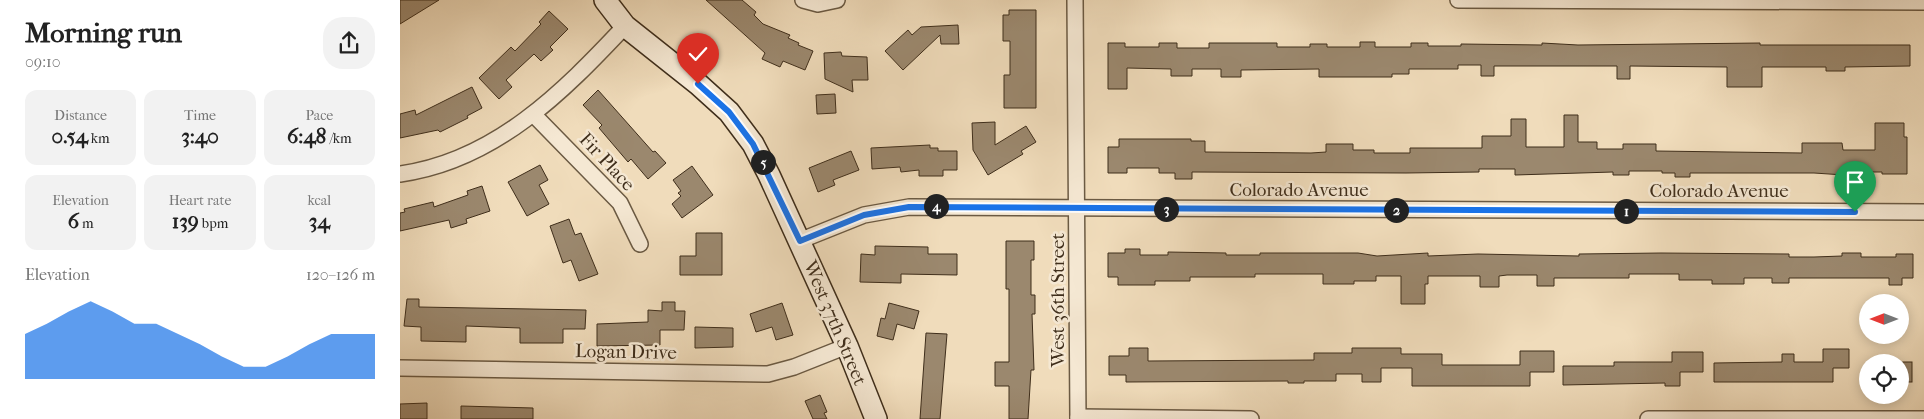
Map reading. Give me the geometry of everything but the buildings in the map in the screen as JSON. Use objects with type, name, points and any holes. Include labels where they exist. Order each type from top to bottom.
[{"type":"street","name":"West 37th Street","points":[[605,0],[626,26],[698,84],[740,123],[769,175],[800,241],[847,346],[876,419]]},
{"type":"street","points":[[803,0],[818,4],[837,0]]},
{"type":"street","name":"West 36th Street","points":[[1075,0],[1078,418]]},
{"type":"street","points":[[1458,0],[1924,2]]},
{"type":"street","points":[[400,174],[448,162],[475,151],[534,115],[626,26]]},
{"type":"street","name":"Fir Place","points":[[534,115],[620,203],[640,244]]},
{"type":"street","name":"Colorado Avenue","points":[[800,241],[864,215],[909,207],[1924,212]]},
{"type":"street","name":"Logan Drive","points":[[400,368],[768,374],[794,367],[847,346]]},
{"type":"street","points":[[1078,418],[1251,419]]},
{"type":"street","points":[[1648,419],[1924,419]]},
{"type":"route","points":[[698,84],[740,123],[769,175],[800,241],[836,225],[882,210],[934,206],[1078,209],[1855,212]]}]
